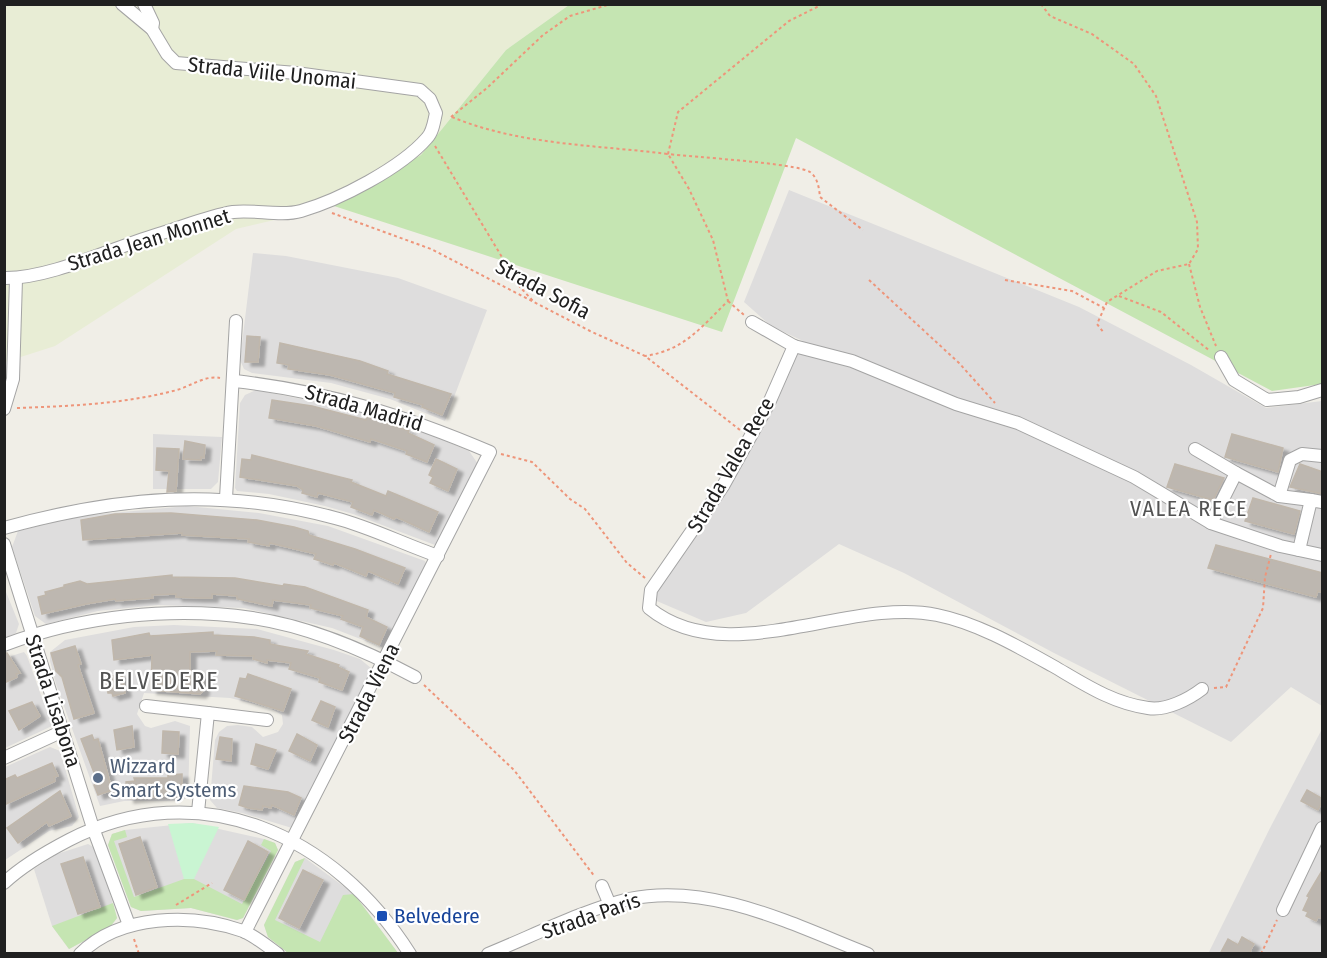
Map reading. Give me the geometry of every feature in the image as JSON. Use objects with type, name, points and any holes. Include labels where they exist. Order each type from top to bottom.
[{"type":"street","name":"Strada Viile Unomai","points":[[122,4],[152,29],[167,54],[176,63],[296,73],[420,90],[430,99],[436,113]]},
{"type":"street","points":[[144,4],[153,22],[152,29]]},
{"type":"street","points":[[429,136],[436,113]]},
{"type":"street","name":"Strada Jean Monnet","points":[[10,278],[62,268],[122,244],[232,212],[299,211],[339,195],[373,177],[411,154],[429,136]]},
{"type":"street","points":[[5,408],[12,379],[15,348],[10,278]]},
{"type":"street","points":[[226,498],[235,381],[236,321]]},
{"type":"street","points":[[752,322],[795,346],[852,361],[956,404],[1018,423],[1134,477],[1211,523],[1272,543],[1323,555]]},
{"type":"street","name":"Strada Valea Rece","points":[[657,581],[717,496],[750,438],[795,346]]},
{"type":"street","points":[[1221,357],[1234,381],[1267,400],[1299,397],[1323,390]]},
{"type":"street","name":"Strada Madrid","points":[[235,381],[292,388],[347,400],[419,422],[490,452]]},
{"type":"street","points":[[1195,449],[1279,496],[1317,501],[1299,550]]},
{"type":"street","name":"Strada Viena","points":[[245,932],[490,452]]},
{"type":"street","points":[[1279,496],[1290,460],[1302,454],[1323,456]]},
{"type":"street","points":[[1211,523],[1236,473]]},
{"type":"street","points":[[4,528],[57,514],[168,498],[226,498],[334,518],[390,536],[438,556]]},
{"type":"street","name":"Strada Lisabona","points":[[4,544],[93,828],[129,925]]},
{"type":"street","points":[[657,581],[651,590],[649,608],[662,619],[710,633],[777,631],[914,610],[958,619],[1052,666],[1102,696],[1150,709],[1187,700],[1202,689]]},
{"type":"street","points":[[4,645],[32,636],[108,620],[173,614],[252,618],[321,635],[385,661],[415,677]]},
{"type":"street","points":[[146,706],[267,720]]},
{"type":"street","points":[[198,812],[208,713]]},
{"type":"street","points":[[4,758],[63,731]]},
{"type":"street","points":[[4,883],[45,852],[93,828],[132,817],[198,812],[260,825],[293,840],[345,877],[389,923],[410,954]]},
{"type":"street","points":[[1283,909],[1323,828]]},
{"type":"street","points":[[602,886],[610,905]]},
{"type":"street","name":"Strada Paris","points":[[488,954],[610,905],[652,896],[697,897],[758,911],[868,954]]},
{"type":"street","points":[[80,954],[87,947],[129,925],[173,920],[215,924],[245,932],[278,954]]},
{"type":"path","points":[[452,117],[543,35],[570,16],[611,4]]},
{"type":"path","points":[[752,322],[729,301],[713,240],[689,189],[668,154],[678,112],[789,21],[823,4]]},
{"type":"path","points":[[1041,4],[1050,16],[1092,34],[1134,64],[1156,96],[1197,222],[1198,249],[1189,264],[1200,307],[1221,357]]},
{"type":"path","points":[[436,113],[470,125],[516,136],[787,167],[810,172],[819,184],[820,197],[863,230]]},
{"type":"path","points":[[429,136],[520,287],[536,304]]},
{"type":"path","name":"Strada Sofia","points":[[330,212],[431,249],[536,304],[645,356],[750,438]]},
{"type":"path","points":[[1104,333],[1097,324],[1107,302],[1157,271],[1189,264]]},
{"type":"path","points":[[868,280],[991,397],[998,409],[997,417]]},
{"type":"path","points":[[1005,280],[1072,291],[1105,308]]},
{"type":"path","points":[[1118,296],[1161,312],[1187,331],[1204,348],[1221,357]]},
{"type":"path","points":[[645,356],[667,353],[684,344],[729,301]]},
{"type":"path","points":[[5,408],[120,403],[188,387],[211,376],[235,381]]},
{"type":"path","points":[[490,452],[532,462],[570,499],[585,509],[637,573],[657,581]]},
{"type":"path","points":[[1202,689],[1226,687],[1240,659],[1263,608],[1272,543]]},
{"type":"path","points":[[415,677],[514,770],[602,886]]},
{"type":"path","points":[[176,905],[212,883]]},
{"type":"path","points":[[1261,954],[1283,909]]},
{"type":"shaded area","points":[[789,190],[1079,307],[1191,365],[1266,408],[1322,401],[1322,706],[1291,687],[1231,742],[1054,653],[904,573],[839,544],[746,613],[706,622],[645,596],[726,477],[803,341],[771,326],[744,302]]},
{"type":"shaded area","points":[[253,253],[286,256],[398,278],[487,310],[445,421],[390,399],[331,383],[252,373],[244,369],[240,360]]},
{"type":"shaded area","points":[[256,390],[347,408],[412,427],[469,451],[478,464],[440,543],[435,545],[353,514],[325,506],[269,494],[237,491],[235,488],[240,403],[245,395]]},
{"type":"shaded area","points":[[153,434],[222,437],[218,482],[211,489],[153,489]]},
{"type":"shaded area","points":[[187,506],[259,513],[328,526],[425,561],[427,567],[384,648],[332,628],[244,608],[158,605],[98,611],[46,624],[35,616],[12,547],[18,531],[80,516]]},
{"type":"shaded area","points":[[4,587],[19,624],[16,633],[5,638]]},
{"type":"shaded area","points":[[174,625],[257,629],[334,650],[360,659],[371,668],[374,674],[292,828],[217,808],[210,800],[215,740],[219,732],[227,726],[238,725],[252,727],[263,737],[278,732],[283,724],[282,715],[270,708],[230,698],[144,693],[137,714],[145,726],[151,728],[175,721],[190,726],[188,797],[181,801],[124,801],[100,806],[56,684],[50,652],[65,640],[134,627]]},
{"type":"shaded area","points":[[24,652],[52,726],[5,748],[5,658]]},
{"type":"shaded area","points":[[1322,729],[1322,953],[1208,954],[1269,830]]},
{"type":"shaded area","points":[[50,747],[60,751],[79,817],[72,826],[49,831],[5,860],[5,767]]},
{"type":"shaded area","points":[[192,823],[275,843],[278,850],[243,918],[237,920],[191,908],[141,911],[131,907],[108,845],[112,834],[125,830]]},
{"type":"shaded area","points":[[88,844],[97,849],[117,918],[110,927],[69,949],[52,926],[34,869],[57,854]]},
{"type":"shaded area","points":[[305,858],[354,894],[398,953],[288,953],[268,937],[264,925],[295,862]]},
{"type":"green space","points":[[5,5],[569,5],[506,50],[421,155],[334,206],[236,229],[55,346],[5,362]]},
{"type":"green space","points":[[569,5],[1322,5],[1322,384],[1272,391],[796,138],[722,332],[334,206],[421,155],[506,50]]},
{"type":"green space","points":[[192,823],[219,827],[194,879],[184,879],[168,824]]},
{"type":"green space","points":[[125,830],[127,837],[114,841],[134,897],[184,879],[194,879],[242,904],[271,851],[261,845],[264,839],[275,843],[278,850],[243,918],[237,920],[191,908],[141,911],[131,907],[108,845],[112,834]]},
{"type":"green space","points":[[305,858],[275,920],[320,942],[343,895],[354,894],[398,953],[288,953],[268,937],[264,925],[295,862]]},
{"type":"green space","points":[[113,903],[117,918],[110,927],[69,949],[52,926]]},
{"type":"building","points":[[247,336],[260,337],[258,362],[245,362]]},
{"type":"building","points":[[280,343],[360,361],[388,371],[387,374],[451,394],[442,415],[422,407],[423,405],[394,397],[395,393],[330,375],[288,369],[289,365],[277,363]]},
{"type":"building","points":[[272,400],[312,406],[366,420],[367,416],[409,431],[408,433],[434,445],[427,462],[406,454],[407,451],[371,439],[370,442],[316,426],[269,418]]},
{"type":"building","points":[[1232,434],[1283,448],[1278,472],[1225,457]]},
{"type":"building","points":[[185,441],[205,445],[204,458],[201,457],[201,460],[183,459]]},
{"type":"building","points":[[157,448],[179,449],[176,491],[167,492],[169,471],[156,470]]},
{"type":"building","points":[[252,455],[352,480],[351,482],[386,496],[388,491],[438,512],[429,532],[396,517],[394,519],[374,510],[372,515],[351,507],[353,502],[318,493],[317,497],[302,493],[303,490],[297,486],[240,477],[242,459],[251,460]]},
{"type":"building","points":[[436,459],[457,469],[448,491],[430,483],[433,477],[429,475]]},
{"type":"building","points":[[1175,464],[1224,478],[1213,500],[1167,487]]},
{"type":"building","points":[[1300,464],[1323,472],[1323,494],[1290,487]]},
{"type":"building","points":[[1253,498],[1300,511],[1294,534],[1245,521]]},
{"type":"building","points":[[171,513],[257,520],[294,527],[308,531],[309,535],[405,568],[398,584],[368,571],[366,576],[334,563],[333,565],[314,559],[316,554],[270,543],[269,546],[248,542],[249,539],[182,535],[182,533],[83,540],[81,520],[115,514]]},
{"type":"building","points":[[1216,545],[1323,573],[1323,593],[1318,591],[1316,597],[1208,568]]},
{"type":"building","points":[[172,575],[172,577],[235,578],[283,586],[284,584],[305,587],[368,610],[366,617],[387,627],[379,645],[360,636],[363,627],[341,619],[343,616],[310,608],[311,605],[273,600],[272,606],[237,599],[237,596],[212,594],[212,598],[199,598],[176,597],[176,594],[152,595],[153,598],[116,601],[115,599],[42,614],[38,597],[46,595],[45,592],[80,581],[87,584]]},
{"type":"building","points":[[213,632],[213,635],[270,640],[270,644],[308,651],[306,654],[339,665],[338,667],[349,672],[342,690],[319,682],[320,678],[289,669],[291,663],[267,660],[267,663],[253,659],[254,656],[216,655],[217,651],[190,652],[190,671],[203,672],[203,691],[200,694],[151,690],[152,655],[114,660],[112,640],[149,633],[150,636]]},
{"type":"building","points":[[75,646],[81,664],[78,665],[94,713],[74,719],[62,677],[56,671],[51,653]]},
{"type":"building","points":[[4,653],[7,653],[20,673],[16,674],[17,677],[4,683]]},
{"type":"building","points":[[122,674],[125,693],[113,696],[112,693],[108,693],[105,677]]},
{"type":"building","points":[[248,674],[291,689],[283,711],[235,696],[240,678],[246,679]]},
{"type":"building","points":[[321,701],[335,707],[328,727],[312,720]]},
{"type":"building","points":[[32,702],[40,716],[19,730],[9,711]]},
{"type":"building","points":[[132,726],[134,747],[117,750],[114,730]]},
{"type":"building","points":[[163,731],[179,732],[178,754],[162,753]]},
{"type":"building","points":[[297,734],[317,745],[310,761],[289,751]]},
{"type":"building","points":[[92,735],[94,740],[98,739],[112,790],[98,795],[94,785],[98,783],[81,739]]},
{"type":"building","points":[[220,737],[232,739],[231,761],[216,759]]},
{"type":"building","points":[[256,744],[276,750],[268,769],[251,764]]},
{"type":"building","points":[[52,763],[58,776],[54,777],[55,781],[4,805],[4,780],[15,775],[17,778]]},
{"type":"building","points":[[182,774],[182,791],[173,791],[174,795],[128,799],[126,782],[135,781],[134,778],[168,778],[168,775]]},
{"type":"building","points":[[244,786],[288,792],[301,798],[294,815],[272,805],[271,808],[263,806],[262,810],[248,808],[239,805]]},
{"type":"building","points":[[1307,790],[1323,799],[1318,810],[1301,801]]},
{"type":"building","points":[[60,791],[71,816],[49,826],[47,822],[18,843],[7,828]]},
{"type":"building","points":[[140,837],[157,887],[136,895],[119,844]]},
{"type":"building","points":[[248,841],[268,852],[244,900],[224,890]]},
{"type":"building","points":[[83,857],[100,907],[78,914],[61,864]]},
{"type":"building","points":[[1323,869],[1323,919],[1318,917],[1316,921],[1306,916],[1308,912],[1303,910],[1309,897],[1307,896]]},
{"type":"building","points":[[303,870],[323,880],[299,928],[279,918]]},
{"type":"building","points":[[1242,937],[1254,944],[1250,951],[1253,954],[1220,954],[1228,939],[1238,945]]},
{"type":"place","name":"Wizzard Smart Systems","points":[[98,778]]},
{"type":"place","name":"Belvedere","points":[[382,916]]},
{"type":"district","name":"VALEA RECE","points":[[1189,508]]},
{"type":"district","name":"BELVEDERE","points":[[159,681]]}]
